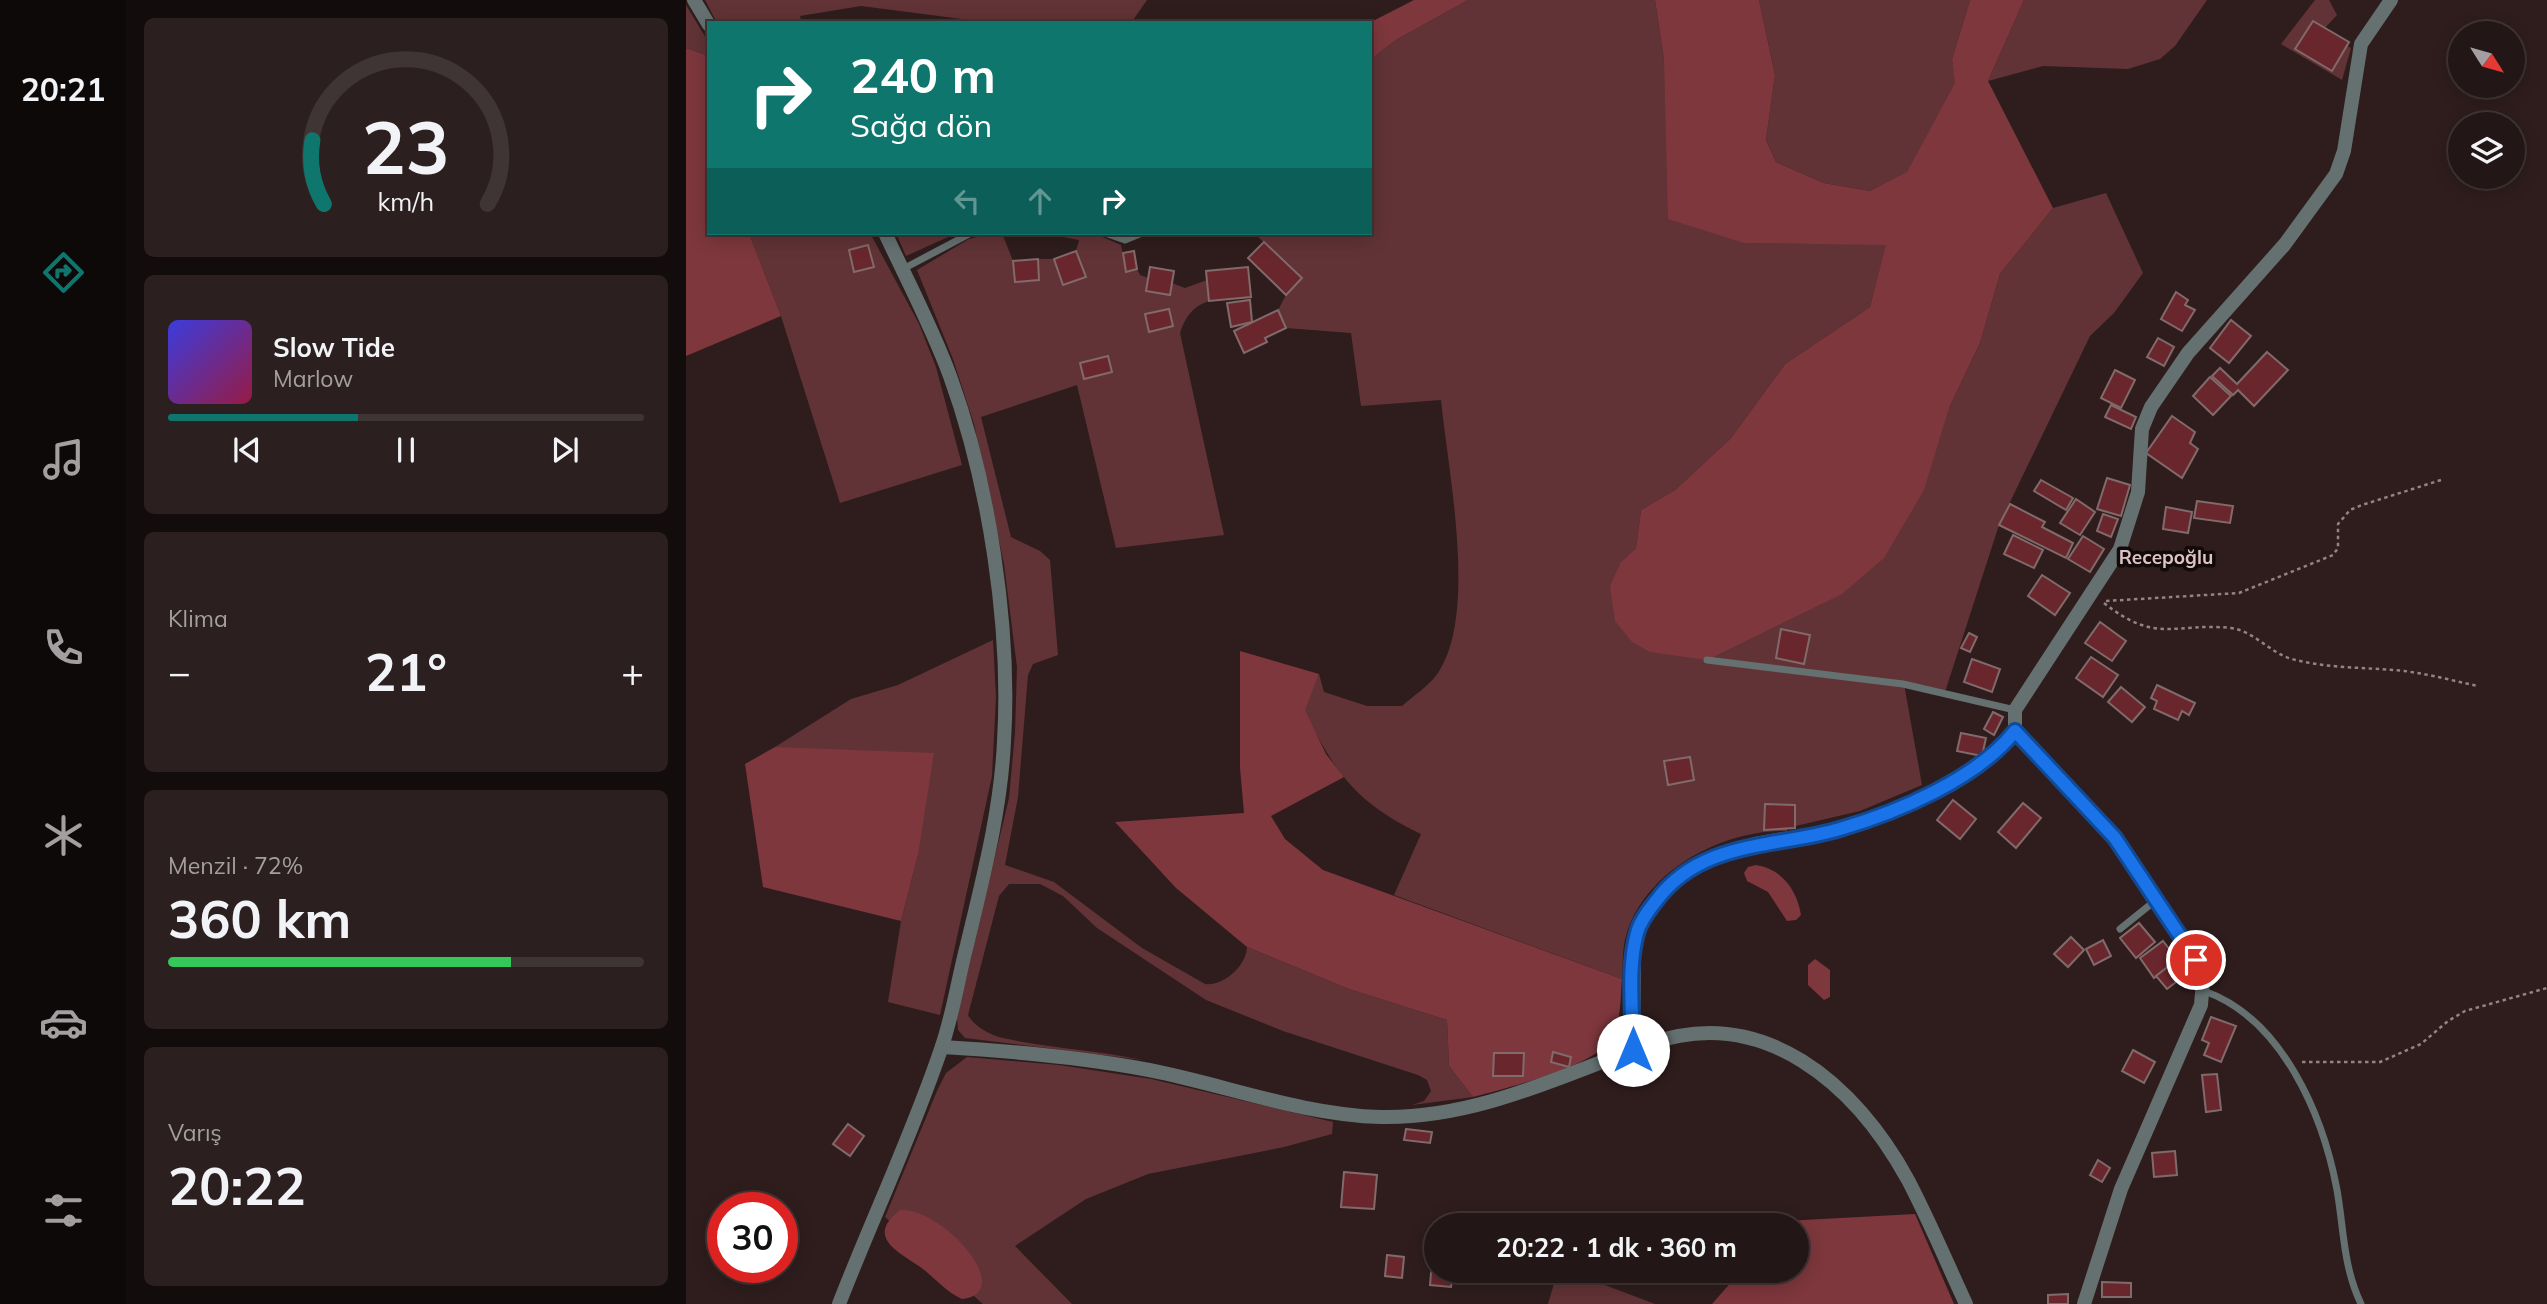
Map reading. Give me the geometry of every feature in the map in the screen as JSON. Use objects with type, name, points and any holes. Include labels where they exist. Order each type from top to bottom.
[{"type":"street","points":[[694,0],[707,22]]},
{"type":"street","points":[[2084,1304],[2122,1189],[2201,1005],[2204,991],[2196,960],[2157,900],[2115,838],[2015,731],[2015,710],[2120,549],[2138,492],[2142,429],[2151,407],[2188,353],[2285,244],[2336,174],[2344,151],[2361,44],[2391,0]]},
{"type":"street","points":[[839,1304],[942,1047],[998,799],[1004,742],[1006,681],[1000,603],[973,462],[950,378],[886,235]]},
{"type":"street","points":[[1633,1050],[1633,977],[1637,931],[1653,904],[1676,879],[1706,860],[1726,852],[1840,829],[1910,801],[1982,763],[2015,731]]},
{"type":"street","points":[[942,1047],[1050,1055],[1138,1069],[1325,1111],[1384,1117],[1412,1116],[1513,1095],[1633,1050],[1680,1036],[1720,1032],[1761,1041],[1807,1063],[1844,1095],[1894,1158],[1966,1304]]},
{"type":"lane","points":[[902,270],[967,235]]},
{"type":"lane","points":[[1111,235],[1125,240],[1137,235]]},
{"type":"lane","points":[[1707,660],[1903,684],[2015,710]]},
{"type":"lane","points":[[2120,929],[2157,900]]},
{"type":"lane","points":[[2204,991],[2229,1002],[2250,1018],[2273,1039],[2288,1061],[2315,1119],[2333,1174],[2347,1271],[2361,1304]]},
{"type":"path","points":[[2441,480],[2350,510],[2338,524],[2338,548],[2333,555],[2239,593],[2102,601],[2127,619],[2157,630],[2232,628],[2248,634],[2274,653],[2291,659],[2316,664],[2405,671],[2478,686]]},
{"type":"path","points":[[2288,1061],[2357,1064],[2380,1062],[2421,1044],[2448,1020],[2465,1012],[2547,988]]},
{"type":"shaded area","points":[[705,0],[1147,0],[1132,21],[977,21],[861,6],[800,16],[801,21],[716,21]]},
{"type":"shaded area","points":[[1414,0],[1468,0],[1396,40],[1372,58],[1372,21]]},
{"type":"shaded area","points":[[1468,0],[1655,0],[1664,60],[1744,243],[1887,244],[1870,307],[1785,364],[1731,438],[1675,490],[1641,510],[1636,548],[1621,562],[1949,408],[1980,343],[2000,274],[2053,208],[2106,193],[2143,273],[2114,313],[2090,336],[1999,525],[1945,692],[1904,684],[1922,785],[1860,811],[1787,828],[1787,831],[1737,837],[1689,858],[1650,892],[1635,913],[1625,941],[1622,979],[1394,895],[1421,834],[1363,798],[1326,752],[1304,710],[1319,674],[1324,692],[1367,706],[1402,706],[1426,687],[1438,673],[1450,647],[1456,615],[1457,541],[1441,400],[1361,406],[1351,333],[1286,328],[1278,310],[1286,295],[1301,278],[1256,235],[1372,235],[1372,58],[1396,40]]},
{"type":"shaded area","points":[[1655,0],[1759,0],[1775,75],[1766,140],[1776,162],[1824,183],[1870,191],[1907,172],[1955,83],[1952,59],[1970,0],[2024,0],[1988,81],[2053,208],[2000,274],[1980,343],[1949,408],[1924,490],[1884,558],[1842,594],[1707,660],[1650,652],[1632,642],[1615,621],[1610,586],[1621,562],[1636,548],[1641,510],[1675,490],[1731,438],[1785,364],[1870,307],[1886,245],[1744,243],[1668,219],[1664,60]]},
{"type":"shaded area","points":[[1759,0],[1970,0],[1952,59],[1956,82],[1907,173],[1870,191],[1824,183],[1776,162],[1766,140],[1775,75]]},
{"type":"shaded area","points":[[2024,0],[2207,0],[2175,46],[2160,59],[2128,69],[2043,66],[1988,81]]},
{"type":"shaded area","points":[[2315,0],[2329,0],[2337,15],[2325,28],[2313,21],[2296,49],[2332,71],[2347,46],[2351,48],[2342,80],[2281,44]]},
{"type":"shaded area","points":[[686,5],[707,40],[707,55],[686,48]]},
{"type":"shaded area","points":[[686,48],[707,55],[707,235],[750,235],[781,316],[686,356]]},
{"type":"shaded area","points":[[750,235],[871,235],[919,324],[936,367],[962,465],[840,503],[781,316]]},
{"type":"shaded area","points":[[897,235],[953,235],[906,256]]},
{"type":"shaded area","points":[[1003,235],[1013,261],[1015,282],[1039,280],[1038,259],[1054,259],[1064,285],[1085,277],[1076,251],[1079,240],[1062,235],[1098,235],[1121,245],[1126,271],[1137,269],[1140,275],[1148,278],[1146,291],[1169,295],[1172,283],[1185,288],[1207,280],[1209,301],[1190,313],[1180,333],[1224,535],[1116,548],[1077,385],[981,417],[1011,537],[1040,551],[1050,560],[1058,655],[1033,664],[1028,675],[1018,797],[1005,865],[1054,882],[1142,948],[1205,984],[1219,982],[1233,973],[1243,961],[1247,947],[1349,989],[1447,1020],[1449,1066],[1473,1097],[1412,1105],[1424,1101],[1431,1091],[1427,1080],[1283,1031],[1206,1000],[1097,928],[1063,896],[1040,884],[1009,884],[999,896],[968,1015],[982,1030],[1003,1038],[1143,1060],[965,1038],[958,1030],[957,1018],[1009,798],[1017,667],[1004,564],[974,424],[953,359],[917,270],[969,239]]},
{"type":"shaded area","points":[[993,640],[996,697],[992,776],[940,1015],[888,1002],[901,921],[918,855],[775,747],[851,699],[898,685]]},
{"type":"shaded area","points":[[1240,651],[1319,674],[1305,710],[1326,754],[1344,777],[1271,816],[1285,839],[1323,870],[1622,979],[1620,1012],[1609,1042],[1585,1060],[1566,1068],[1473,1097],[1449,1066],[1447,1020],[1349,989],[1247,947],[1176,888],[1115,822],[1244,813],[1240,768]]},
{"type":"shaded area","points":[[775,747],[934,753],[918,855],[901,921],[763,887],[745,764]]},
{"type":"shaded area","points":[[1756,865],[1773,871],[1787,882],[1799,906],[1801,915],[1796,920],[1787,921],[1768,892],[1747,881],[1744,873],[1748,867]]},
{"type":"shaded area","points":[[1815,959],[1830,970],[1830,997],[1824,1000],[1808,985],[1808,965]]},
{"type":"shaded area","points":[[967,1057],[1059,1065],[1151,1079],[1333,1122],[1332,1134],[1284,1147],[1148,1174],[1086,1199],[1015,1246],[1072,1304],[983,1304],[885,1217],[946,1073]]},
{"type":"shaded area","points":[[900,1210],[917,1213],[936,1222],[968,1251],[978,1267],[982,1282],[977,1293],[962,1299],[956,1296],[889,1244],[885,1229]]},
{"type":"shaded area","points":[[1915,1214],[1954,1304],[1712,1304],[1730,1283],[1809,1283],[1809,1220]]},
{"type":"shaded area","points":[[1554,1283],[1600,1283],[1655,1304],[1548,1304]]},
{"type":"building","points":[[2313,21],[2349,42],[2332,71],[2295,49]]},
{"type":"building","points":[[1264,242],[1302,278],[1286,295],[1248,258]]},
{"type":"building","points":[[868,245],[874,267],[854,272],[849,250]]},
{"type":"building","points":[[1076,251],[1086,277],[1063,285],[1054,259]]},
{"type":"building","points":[[1134,251],[1137,269],[1126,272],[1123,253]]},
{"type":"building","points":[[1038,259],[1039,280],[1015,282],[1013,261]]},
{"type":"building","points":[[1150,267],[1174,271],[1170,295],[1146,291]]},
{"type":"building","points":[[1248,267],[1251,297],[1209,301],[1206,271]]},
{"type":"building","points":[[2176,292],[2188,300],[2185,305],[2195,310],[2182,331],[2161,319]]},
{"type":"building","points":[[1250,300],[1252,322],[1231,327],[1227,303]]},
{"type":"building","points":[[1169,309],[1173,326],[1149,332],[1145,314]]},
{"type":"building","points":[[1278,310],[1286,328],[1265,338],[1267,342],[1244,353],[1234,331]]},
{"type":"building","points":[[2231,320],[2251,336],[2229,363],[2210,348]]},
{"type":"building","points":[[2158,338],[2174,347],[2164,366],[2147,357]]},
{"type":"building","points":[[2267,352],[2288,370],[2254,406],[2238,390],[2233,395],[2212,376],[2220,368],[2237,384]]},
{"type":"building","points":[[1108,356],[1112,372],[1084,379],[1080,363]]},
{"type":"building","points":[[2115,370],[2135,380],[2121,408],[2101,398]]},
{"type":"building","points":[[2210,377],[2231,396],[2213,415],[2193,396]]},
{"type":"building","points":[[2111,405],[2136,417],[2131,429],[2105,417]]},
{"type":"building","points":[[2172,416],[2195,432],[2190,443],[2198,449],[2182,478],[2146,453]]},
{"type":"building","points":[[2107,478],[2130,485],[2121,516],[2097,509]]},
{"type":"building","points":[[2041,480],[2073,498],[2066,510],[2034,491]]},
{"type":"building","points":[[2076,499],[2095,512],[2080,535],[2060,523]]},
{"type":"building","points":[[2197,501],[2233,506],[2230,523],[2194,518]]},
{"type":"building","points":[[2010,504],[2045,522],[2042,527],[2073,543],[2066,558],[1999,525]]},
{"type":"building","points":[[2166,507],[2192,512],[2188,533],[2163,529]]},
{"type":"building","points":[[2103,514],[2118,519],[2111,537],[2097,531]]},
{"type":"building","points":[[2013,535],[2043,550],[2034,568],[2004,554]]},
{"type":"building","points":[[2083,536],[2104,549],[2090,572],[2068,559]]},
{"type":"building","points":[[2042,575],[2070,593],[2055,615],[2028,596]]},
{"type":"building","points":[[2100,622],[2126,641],[2112,661],[2085,643]]},
{"type":"building","points":[[1781,629],[1810,635],[1804,664],[1776,658]]},
{"type":"building","points":[[1969,633],[1977,637],[1970,652],[1961,648]]},
{"type":"building","points":[[2091,657],[2118,675],[2103,697],[2076,678]]},
{"type":"building","points":[[1972,659],[2000,669],[1992,692],[1964,682]]},
{"type":"building","points":[[2157,685],[2195,703],[2189,715],[2182,711],[2178,720],[2154,709],[2157,701],[2151,698]]},
{"type":"building","points":[[2121,687],[2145,707],[2132,722],[2108,702]]},
{"type":"building","points":[[1993,712],[2003,717],[1994,735],[1984,729]]},
{"type":"building","points":[[1961,733],[1986,738],[1982,756],[1957,751]]},
{"type":"building","points":[[1690,757],[1694,780],[1668,785],[1664,761]]},
{"type":"building","points":[[1953,800],[1976,819],[1960,839],[1937,820]]},
{"type":"building","points":[[2023,803],[2041,818],[2016,848],[1998,832]]},
{"type":"building","points":[[1765,804],[1795,805],[1795,828],[1764,830]]},
{"type":"building","points":[[2139,923],[2155,942],[2136,958],[2120,938]]},
{"type":"building","points":[[2071,937],[2084,950],[2068,967],[2054,954]]},
{"type":"building","points":[[2103,940],[2111,956],[2094,965],[2086,949]]},
{"type":"building","points":[[2163,941],[2178,960],[2154,978],[2140,958]]},
{"type":"building","points":[[2170,965],[2180,979],[2167,989],[2156,976]]},
{"type":"building","points":[[2211,1017],[2236,1026],[2221,1062],[2204,1055],[2209,1043],[2202,1040]]},
{"type":"building","points":[[2133,1050],[2155,1062],[2144,1083],[2122,1071]]},
{"type":"building","points":[[1553,1052],[1571,1057],[1569,1067],[1551,1062]]},
{"type":"building","points":[[1494,1053],[1524,1053],[1523,1076],[1493,1076]]},
{"type":"building","points":[[2217,1074],[2221,1110],[2206,1112],[2202,1075]]},
{"type":"building","points":[[848,1124],[864,1136],[850,1156],[833,1144]]},
{"type":"building","points":[[1406,1129],[1432,1132],[1430,1143],[1404,1140]]},
{"type":"building","points":[[2175,1151],[2177,1175],[2154,1177],[2152,1153]]},
{"type":"building","points":[[2098,1160],[2110,1168],[2102,1182],[2090,1175]]},
{"type":"building","points":[[1344,1172],[1377,1175],[1374,1209],[1341,1207]]},
{"type":"building","points":[[1387,1255],[1404,1257],[1402,1278],[1385,1276]]},
{"type":"building","points":[[2102,1282],[2131,1283],[2131,1297],[2102,1297]]},
{"type":"building","points":[[1430,1283],[1452,1283],[1451,1287]]},
{"type":"building","points":[[2068,1294],[2068,1304],[2048,1304],[2048,1295]]},
{"type":"district","name":"Recepoğlu","points":[[2166,557]]},
{"type":"route","points":[[1633,1050],[1633,977],[1637,931],[1653,904],[1676,879],[1706,860],[1726,852],[1840,829],[1934,791],[1990,758],[2015,731],[2115,838],[2196,960]]}]
